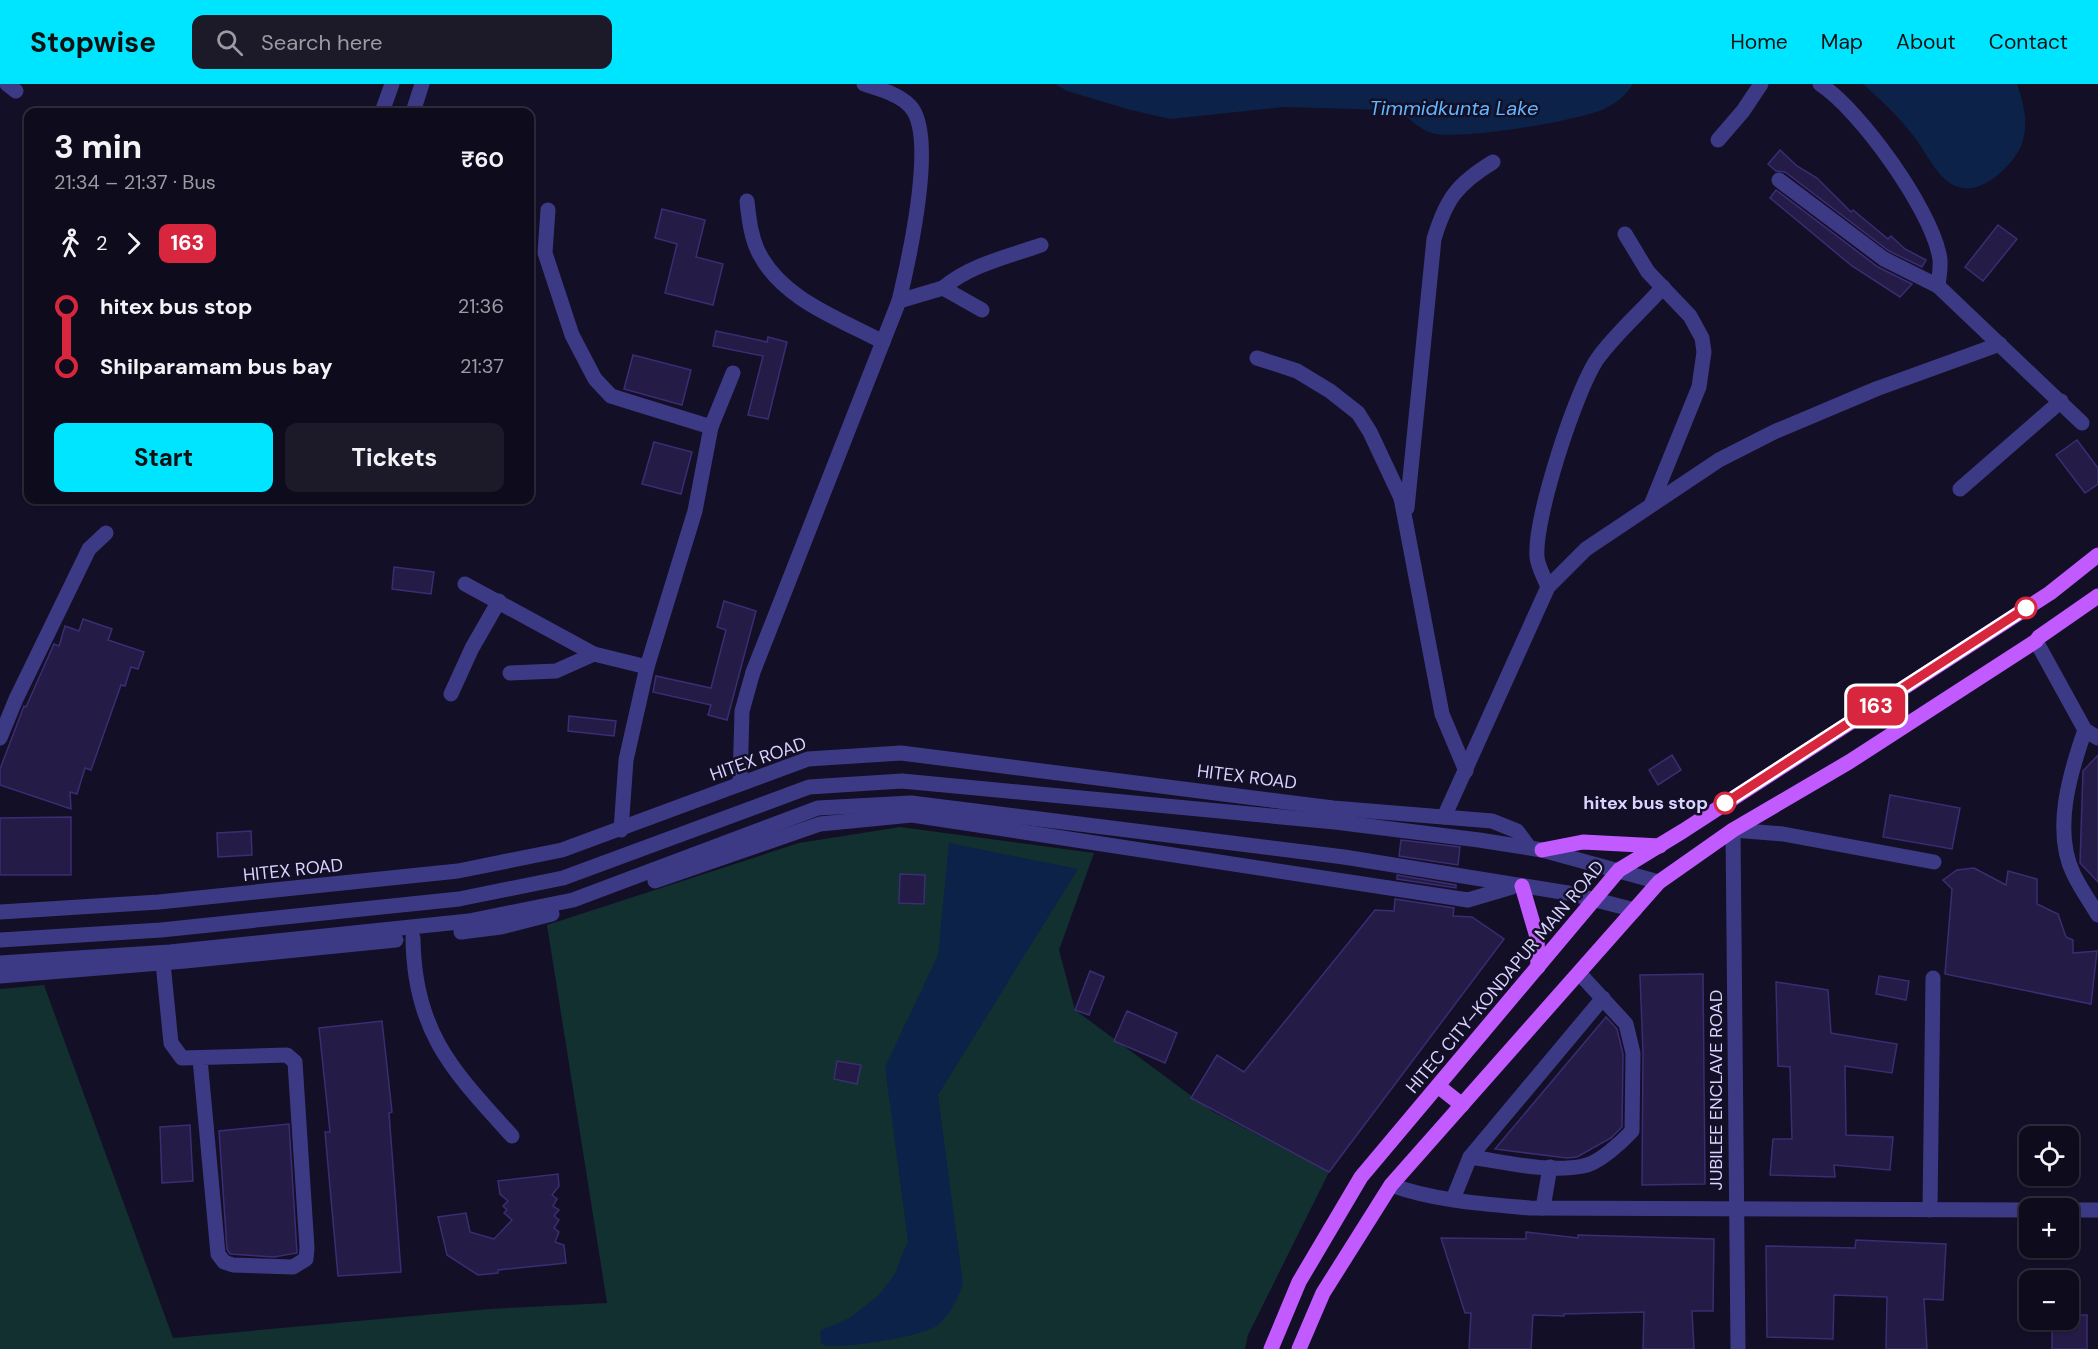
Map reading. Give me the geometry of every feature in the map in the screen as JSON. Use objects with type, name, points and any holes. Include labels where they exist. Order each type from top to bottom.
[{"type":"main road","name":"HITEC CITY–KONDAPUR MAIN ROAD","points":[[1271,1349],[1299,1282],[1361,1177],[1597,899],[1619,870],[1660,846],[2050,593],[2098,555]]},
{"type":"main road","points":[[1299,1349],[1323,1293],[1391,1185],[1659,882],[1733,830],[1849,762],[2036,641],[2098,596]]},
{"type":"main road","points":[[1535,848],[1583,842],[1660,846]]},
{"type":"main road","points":[[1520,885],[1537,937],[1538,967]]},
{"type":"main road","points":[[1438,1086],[1462,1105]]},
{"type":"street","points":[[383,108],[392,84]]},
{"type":"street","points":[[414,108],[422,84]]},
{"type":"street","points":[[740,784],[742,711],[753,672],[899,301],[916,226],[921,135],[911,106],[891,93],[864,84]]},
{"type":"street","points":[[1718,140],[1743,111],[1761,84]]},
{"type":"street","points":[[1820,84],[1838,96],[1889,157],[1932,233],[1940,255],[1938,286]]},
{"type":"street","points":[[1406,517],[1434,239],[1443,210],[1456,190],[1469,177],[1492,162]]},
{"type":"street","points":[[1779,180],[1884,259],[1938,286],[2082,423]]},
{"type":"street","points":[[747,201],[759,254],[786,289],[883,342]]},
{"type":"street","points":[[548,210],[545,254],[572,335],[595,379],[611,396],[711,427]]},
{"type":"street","points":[[1624,234],[1648,272],[1690,316],[1702,338],[1704,352],[1699,387],[1651,505]]},
{"type":"street","points":[[899,301],[943,288],[973,268],[1041,245]]},
{"type":"street","points":[[1548,587],[1537,558],[1544,501],[1582,389],[1590,370],[1610,342],[1663,287]]},
{"type":"street","points":[[943,288],[981,310]]},
{"type":"street","points":[[1444,817],[1548,587],[1586,549],[1719,460],[1774,432],[1876,389],[2000,344]]},
{"type":"street","points":[[1257,358],[1297,371],[1330,391],[1358,413],[1371,432],[1406,517],[1442,714],[1466,771]]},
{"type":"street","points":[[621,830],[626,760],[647,667],[695,511],[711,427],[733,373]]},
{"type":"street","points":[[1960,489],[2061,401]]},
{"type":"street","points":[[0,738],[16,699],[89,549],[106,533]]},
{"type":"street","points":[[465,584],[594,654],[647,667]]},
{"type":"street","points":[[451,694],[472,648],[499,601]]},
{"type":"street","points":[[2036,641],[2091,734],[2070,773],[2065,844],[2073,874],[2098,915]]},
{"type":"street","points":[[510,673],[556,671],[594,654]]},
{"type":"street","name":"HITEX ROAD","points":[[0,912],[159,902],[409,878],[562,850],[807,759],[901,753],[1333,808],[1492,821],[1517,831],[1535,848]]},
{"type":"street","name":"HITEX ROAD","points":[[0,940],[161,930],[459,899],[563,878],[809,787],[902,781],[1335,822],[1535,848],[1659,882]]},
{"type":"street","points":[[0,963],[170,952],[469,921],[573,900],[818,808],[911,803],[1344,857],[1597,899],[1635,910]]},
{"type":"street","points":[[0,976],[163,963],[501,927],[585,906],[820,824],[912,814],[1468,900],[1520,885]]},
{"type":"street","points":[[1733,830],[1783,834],[1934,862]]},
{"type":"street","name":"JUBILEE ENCLAVE ROAD","points":[[1733,830],[1738,1349]]},
{"type":"street","points":[[412,938],[413,962],[425,1022],[456,1075],[512,1136]]},
{"type":"street","points":[[163,963],[171,1042],[182,1058],[286,1055],[295,1062],[307,1248],[306,1259],[293,1267],[233,1265],[224,1262],[218,1254],[200,1059]]},
{"type":"street","points":[[1470,1157],[1550,1167],[1585,1166],[1621,1143],[1632,1131],[1633,1053],[1626,1024],[1580,974]]},
{"type":"street","points":[[1929,1210],[1933,978]]},
{"type":"street","points":[[1453,1200],[1470,1157],[1603,998]]},
{"type":"street","points":[[1542,1208],[1550,1167]]},
{"type":"street","points":[[1391,1185],[1413,1193],[1453,1200],[1542,1208],[2019,1210]]},
{"type":"street","points":[[2079,1210],[2098,1210]]},
{"type":"green space","points":[[900,827],[1094,853],[1059,950],[1075,1010],[1212,1111],[1329,1172],[1248,1335],[1245,1349],[0,1349],[0,989],[44,985],[173,1338],[490,1309],[607,1303],[547,925],[799,843]]},
{"type":"water","name":"Timmidkunta Lake","points":[[1055,84],[1633,84],[1625,95],[1606,108],[1572,119],[1492,132],[1446,135],[1432,133],[1402,114],[1388,110],[1284,107],[1170,119],[1067,91]]},
{"type":"water","points":[[1863,84],[2017,84],[2023,103],[2025,122],[2023,141],[2014,158],[1995,177],[1975,187],[1955,186],[1935,168],[1901,120]]},
{"type":"water","points":[[949,843],[1078,869],[938,1095],[963,1284],[954,1306],[939,1324],[931,1329],[867,1343],[826,1346],[821,1343],[820,1331],[851,1317],[879,1295],[894,1275],[908,1241],[885,1067],[938,955]]},
{"type":"building","points":[[1780,150],[1797,166],[1817,178],[1851,212],[1853,210],[1888,239],[1891,236],[1905,249],[1926,260],[1922,267],[1889,251],[1785,172],[1776,171],[1768,164]]},
{"type":"building","points":[[1776,190],[1878,267],[1912,284],[1900,297],[1852,266],[1770,198]]},
{"type":"building","points":[[662,209],[705,220],[696,257],[723,264],[713,305],[665,293],[677,244],[655,238]]},
{"type":"building","points":[[1998,225],[2017,239],[1983,281],[1965,267]]},
{"type":"building","points":[[716,331],[767,342],[768,337],[787,342],[768,419],[748,415],[763,356],[713,346]]},
{"type":"building","points":[[633,355],[691,370],[682,405],[624,389]]},
{"type":"building","points":[[2077,440],[2098,468],[2098,484],[2085,493],[2056,455]]},
{"type":"building","points":[[654,442],[692,452],[681,494],[642,484]]},
{"type":"building","points":[[394,567],[434,572],[431,594],[392,589]]},
{"type":"building","points":[[724,601],[756,611],[727,720],[708,715],[711,705],[653,692],[656,676],[711,688],[726,630],[717,627]]},
{"type":"building","points":[[83,619],[112,629],[108,640],[144,652],[138,669],[131,667],[125,686],[121,685],[91,770],[85,768],[77,794],[70,792],[71,809],[0,785],[0,769],[24,706],[26,707],[54,644],[59,646],[65,626],[79,631]]},
{"type":"building","points":[[569,716],[616,721],[614,736],[568,731]]},
{"type":"building","points":[[1672,755],[1681,770],[1658,785],[1649,770]]},
{"type":"building","points":[[2098,755],[2098,882],[2080,863],[2083,771]]},
{"type":"building","points":[[1890,795],[1960,808],[1952,849],[1883,837]]},
{"type":"building","points":[[71,817],[71,875],[0,875],[0,818]]},
{"type":"building","points":[[251,831],[252,855],[218,857],[217,833]]},
{"type":"building","points":[[1401,840],[1460,847],[1458,865],[1399,856]]},
{"type":"building","points":[[1974,868],[2006,885],[2008,871],[2037,879],[2037,904],[2058,914],[2066,937],[2073,940],[2073,953],[2097,951],[2091,1004],[1945,974],[1952,889],[1943,880],[1957,870]]},
{"type":"building","points":[[900,874],[925,875],[924,904],[899,903]]},
{"type":"building","points":[[1397,875],[1456,885],[1456,888],[1397,879]]},
{"type":"building","points":[[1395,899],[1454,908],[1453,916],[1472,917],[1504,939],[1329,1172],[1191,1098],[1217,1055],[1244,1072],[1375,910],[1394,911]]},
{"type":"building","points":[[1090,971],[1104,977],[1089,1015],[1075,1010]]},
{"type":"building","points":[[1703,974],[1705,1184],[1642,1185],[1643,1053],[1640,975]]},
{"type":"building","points":[[1879,976],[1909,981],[1906,1000],[1876,994]]},
{"type":"building","points":[[1776,982],[1828,990],[1831,1033],[1897,1044],[1892,1073],[1845,1066],[1846,1135],[1893,1137],[1890,1170],[1834,1165],[1835,1177],[1770,1175],[1773,1139],[1792,1139],[1790,1067],[1778,1066]]},
{"type":"building","points":[[1127,1011],[1177,1033],[1165,1063],[1114,1041]]},
{"type":"building","points":[[1606,1017],[1617,1029],[1623,1054],[1622,1127],[1611,1138],[1577,1157],[1567,1158],[1495,1149]]},
{"type":"building","points":[[382,1021],[392,1112],[389,1113],[401,1272],[338,1276],[325,1132],[330,1132],[319,1028]]},
{"type":"building","points":[[837,1061],[861,1065],[857,1084],[834,1079]]},
{"type":"building","points":[[289,1124],[297,1253],[274,1257],[230,1254],[227,1249],[219,1131]]},
{"type":"building","points":[[190,1125],[193,1181],[162,1183],[160,1127]]},
{"type":"building","points":[[558,1174],[559,1186],[552,1195],[557,1199],[553,1206],[559,1210],[554,1216],[559,1220],[554,1228],[559,1232],[555,1242],[564,1245],[566,1263],[498,1270],[498,1273],[478,1275],[447,1255],[438,1217],[466,1213],[470,1232],[494,1239],[512,1220],[504,1213],[507,1210],[503,1206],[508,1201],[500,1194],[498,1181]]},
{"type":"building","points":[[1526,1232],[1578,1238],[1578,1235],[1714,1239],[1713,1311],[1692,1311],[1694,1349],[1643,1349],[1644,1312],[1564,1314],[1564,1316],[1533,1315],[1531,1349],[1469,1349],[1471,1313],[1465,1313],[1441,1238],[1526,1239]]},
{"type":"building","points":[[1856,1240],[1946,1244],[1943,1300],[1924,1299],[1927,1349],[1886,1349],[1887,1297],[1834,1295],[1833,1339],[1767,1337],[1766,1246],[1855,1248]]},
{"type":"building","points":[[2079,1315],[2087,1315],[2087,1349],[2052,1349],[2052,1330],[2079,1330]]},
{"type":"bus line","name":"163","points":[[1725,803],[2026,608]]},
{"type":"place","name":"hitex bus stop","points":[[1725,803]]}]
